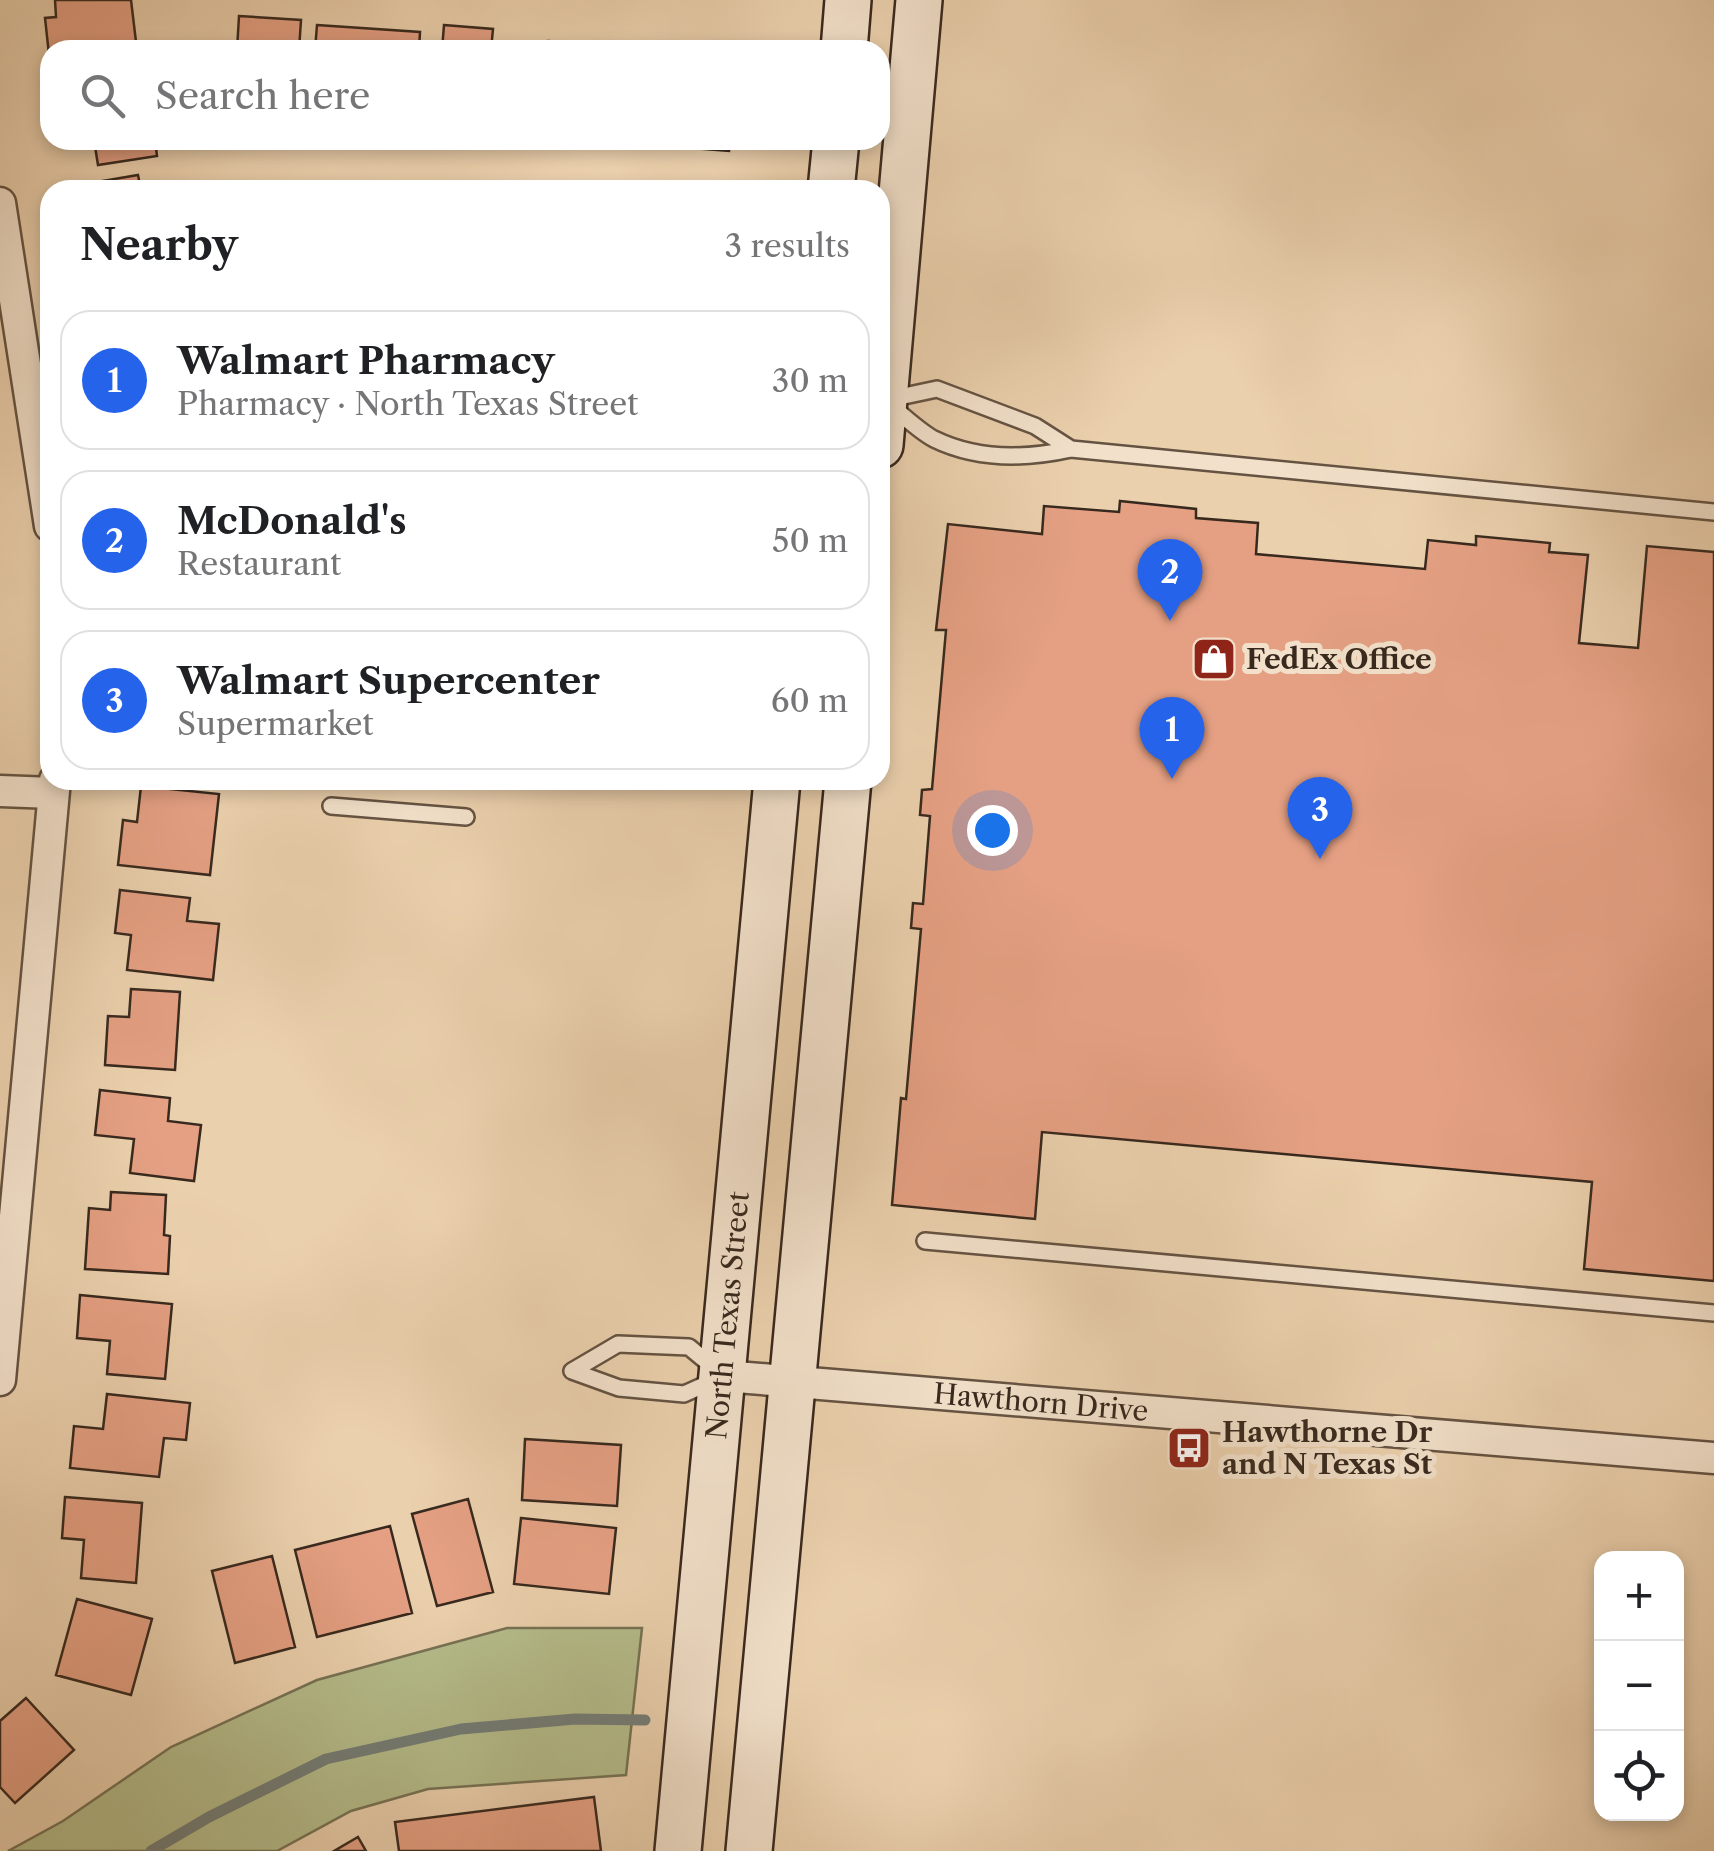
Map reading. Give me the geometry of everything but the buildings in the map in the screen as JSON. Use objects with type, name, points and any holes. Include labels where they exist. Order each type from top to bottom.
[{"type":"main road","points":[[845,40],[848,0]]},
{"type":"main road","points":[[890,314],[919,0]]},
{"type":"main road","points":[[832,180],[835,150]]},
{"type":"main road","name":"North Texas Street","points":[[678,1851],[776,790]]},
{"type":"main road","points":[[749,1851],[847,790]]},
{"type":"street","points":[[0,203],[12,353],[40,480]]},
{"type":"street","points":[[0,791],[40,788]]},
{"type":"street","points":[[0,1380],[6,1253],[54,790]]},
{"type":"street","name":"Hawthorn Drive","points":[[724,1376],[1714,1458]]},
{"type":"lane","points":[[890,398],[937,389],[1034,426],[1071,449]]},
{"type":"lane","points":[[890,406],[933,438],[980,453],[1029,458],[1071,449],[1714,512]]},
{"type":"lane","points":[[331,806],[466,817]]},
{"type":"lane","points":[[924,1241],[1714,1313]]},
{"type":"lane","points":[[618,1344],[689,1347],[724,1376],[684,1394],[618,1388],[572,1371],[618,1344]]},
{"type":"green space","points":[[507,1628],[642,1628],[626,1775],[428,1789],[351,1811],[277,1851],[8,1851],[63,1821],[171,1747],[317,1680]]},
{"type":"waterway","points":[[151,1851],[209,1817],[326,1759],[461,1729],[575,1719],[645,1720]]},
{"type":"place","name":"McDonald's","points":[[1170,621]]},
{"type":"place","name":"FedEx Office","points":[[1214,659]]},
{"type":"place","name":"Walmart Pharmacy","points":[[1172,779]]},
{"type":"place","name":"Walmart Supercenter","points":[[1320,859]]},
{"type":"place","name":"Hawthorne Dr and N Texas St","points":[[1189,1448]]}]
